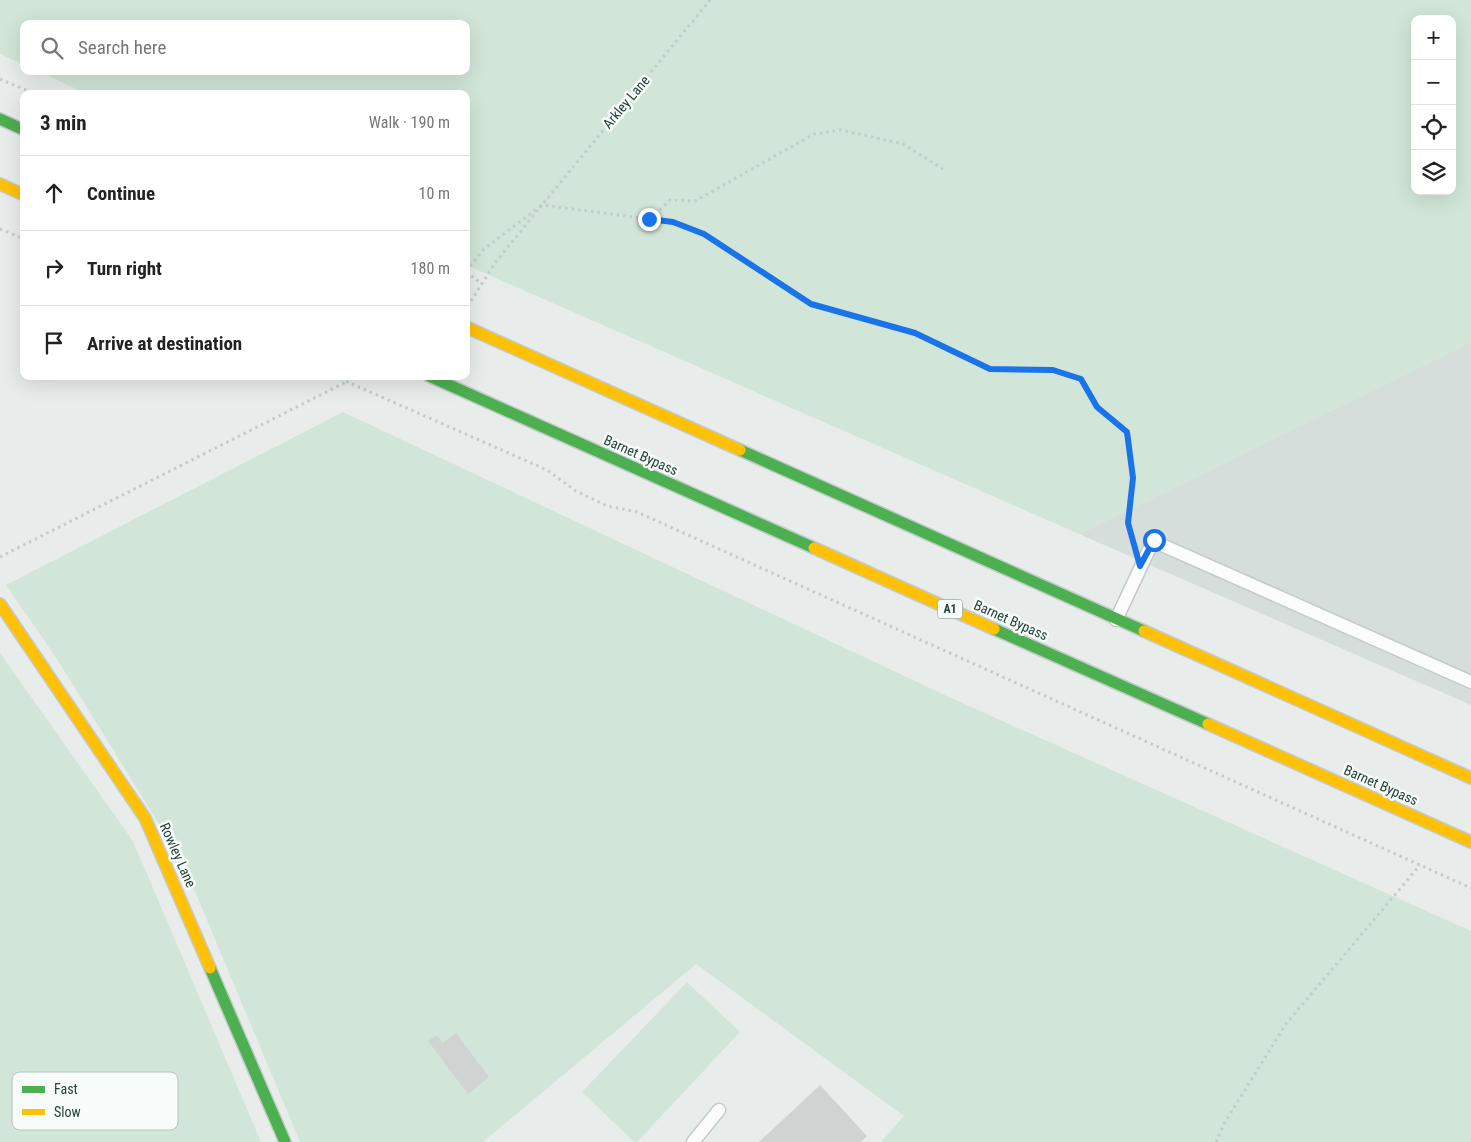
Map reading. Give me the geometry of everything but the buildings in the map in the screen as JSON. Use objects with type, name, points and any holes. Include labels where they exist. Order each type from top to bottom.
[{"type":"main road","points":[[0,119],[20,128]]},
{"type":"main road","points":[[0,184],[20,193]]},
{"type":"main road","points":[[470,329],[1471,778]]},
{"type":"main road","name":"Barnet Bypass","points":[[438,380],[1471,842]]},
{"type":"main road","name":"Rowley Lane","points":[[0,604],[146,818],[285,1142]]},
{"type":"lane","points":[[1116,620],[1154,540],[1471,682]]},
{"type":"lane","points":[[693,1142],[719,1110]]},
{"type":"path","name":"Arkley Lane","points":[[542,205],[710,0]]},
{"type":"path","points":[[0,78],[26,90]]},
{"type":"path","points":[[649,219],[670,200],[696,200],[814,134],[841,130],[903,144],[943,169]]},
{"type":"path","points":[[470,302],[496,263],[542,205]]},
{"type":"path","points":[[470,267],[484,249],[542,205],[673,222],[704,234],[811,304],[915,333],[990,369],[1053,370],[1081,379],[1097,407],[1127,432],[1133,478],[1128,523],[1140,566]]},
{"type":"path","points":[[0,229],[20,237]]},
{"type":"path","points":[[470,275],[482,284]]},
{"type":"path","points":[[343,380],[547,470],[576,491],[607,506],[637,512],[1471,888]]},
{"type":"path","points":[[0,557],[347,382]]},
{"type":"path","points":[[1216,1142],[1225,1122],[1286,1024],[1420,865]]},
{"type":"shaded area","points":[[1471,342],[1471,705],[1079,534]]},
{"type":"green space","points":[[0,0],[1471,0],[1471,342],[1079,534],[470,267],[470,90],[78,90],[47,75],[470,75],[470,20],[20,20],[20,63],[0,54]]},
{"type":"green space","points":[[343,412],[949,697],[1471,931],[1471,1142],[881,1142],[904,1116],[696,964],[483,1142],[300,1142],[183,863],[57,659],[6,585]]},
{"type":"green space","points":[[0,653],[133,841],[261,1142],[0,1142]]},
{"type":"green space","points":[[687,982],[740,1032],[637,1142],[634,1142],[582,1092]]},
{"type":"traffic: fast","points":[[0,119],[20,128]]},
{"type":"traffic: fast","points":[[438,380],[814,548]]},
{"type":"traffic: fast","points":[[740,450],[1144,631]]},
{"type":"traffic: fast","points":[[994,629],[1208,724]]},
{"type":"traffic: fast","points":[[210,968],[285,1142]]},
{"type":"traffic: slow","points":[[0,184],[20,193]]},
{"type":"traffic: slow","points":[[470,329],[740,450]]},
{"type":"traffic: slow","points":[[814,548],[994,629]]},
{"type":"traffic: slow","points":[[0,604],[145,818],[210,968]]},
{"type":"traffic: slow","points":[[1144,631],[1471,778]]},
{"type":"traffic: slow","points":[[1208,724],[1471,842]]},
{"type":"route","points":[[649,219],[673,222],[704,234],[811,304],[915,333],[990,369],[1053,370],[1081,379],[1097,407],[1127,432],[1133,478],[1128,523],[1140,566],[1154,540]]}]
